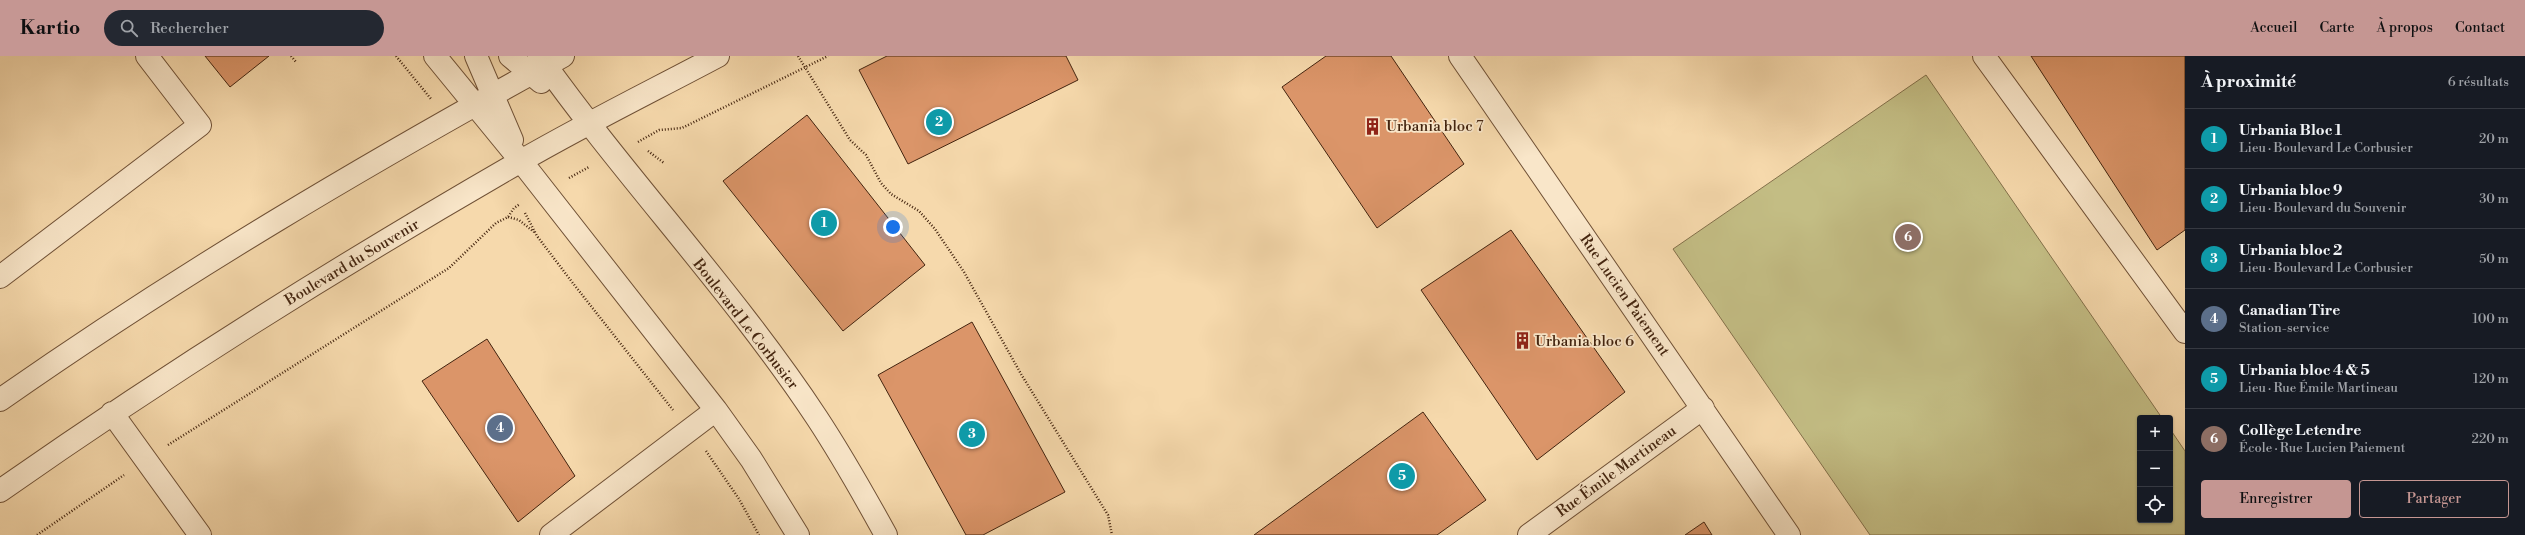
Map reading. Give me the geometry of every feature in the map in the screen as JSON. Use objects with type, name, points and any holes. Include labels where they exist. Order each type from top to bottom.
[{"type":"street","points":[[0,276],[200,124],[147,56]]},
{"type":"street","points":[[435,56],[545,191],[716,410],[751,459],[798,535]]},
{"type":"street","points":[[476,56],[521,161]]},
{"type":"street","name":"Boulevard Le Corbusier","points":[[510,56],[545,63],[612,155],[735,307],[790,380],[837,449],[886,535]]},
{"type":"street","name":"Boulevard du Souvenir","points":[[0,492],[112,413],[209,349],[521,161],[718,56]]},
{"type":"street","name":"Rue Lucien Paiement","points":[[1460,56],[1790,535]]},
{"type":"street","points":[[1984,56],[2185,332]]},
{"type":"street","points":[[0,400],[240,242],[320,193],[493,95],[545,63]]},
{"type":"street","name":"Rue Émile Martineau","points":[[1529,535],[1703,408]]},
{"type":"street","points":[[550,535],[716,410]]},
{"type":"street","points":[[112,413],[200,535]]},
{"type":"path","points":[[292,56],[296,62]]},
{"type":"path","points":[[396,56],[424,90]]},
{"type":"path","points":[[798,56],[850,140],[866,156],[881,183],[891,194],[919,211],[928,219],[960,266],[1021,374],[1108,515],[1112,535]]},
{"type":"path","points":[[164,448],[449,268],[496,223],[508,217],[514,208],[520,204],[659,130],[682,128],[828,56]]},
{"type":"path","points":[[520,204],[537,236]]},
{"type":"path","points":[[508,217],[519,220],[537,236],[666,400]]},
{"type":"path","points":[[712,457],[759,535]]},
{"type":"path","points":[[37,535],[125,474]]},
{"type":"shaded area","points":[[1926,75],[2160,415],[2137,415],[2137,523],[2173,523],[2173,433],[2185,451],[2185,535],[1870,535],[1673,249]]},
{"type":"building","points":[[205,56],[269,56],[230,87]]},
{"type":"building","points":[[887,56],[1066,56],[1078,80],[908,164],[859,70]]},
{"type":"building","name":"Urbania bloc 7","points":[[1326,56],[1391,56],[1464,164],[1377,228],[1282,87]]},
{"type":"building","points":[[2031,56],[2185,56],[2185,230],[2157,250]]},
{"type":"building","points":[[807,115],[925,265],[843,331],[723,181]]},
{"type":"building","name":"Urbania bloc 6","points":[[1511,230],[1625,392],[1537,460],[1421,290]]},
{"type":"building","points":[[972,322],[1065,492],[983,535],[966,535],[878,375]]},
{"type":"building","points":[[487,339],[575,476],[518,522],[422,381]]},
{"type":"building","points":[[1423,412],[1486,500],[1437,535],[1254,535]]},
{"type":"building","points":[[1704,522],[1712,535],[1685,535]]},
{"type":"place","name":"Urbania bloc 9","points":[[939,122]]},
{"type":"place","name":"Urbania bloc 7","points":[[1373,126]]},
{"type":"place","name":"Urbania Bloc 1","points":[[824,223]]},
{"type":"place","name":"Collège Letendre","points":[[1908,237]]},
{"type":"place","name":"Urbania bloc 6","points":[[1522,341]]},
{"type":"place","name":"Canadian Tire","points":[[500,428]]},
{"type":"place","name":"Urbania bloc 2","points":[[972,434]]},
{"type":"place","name":"Urbania bloc 4 & 5","points":[[1402,476]]}]
